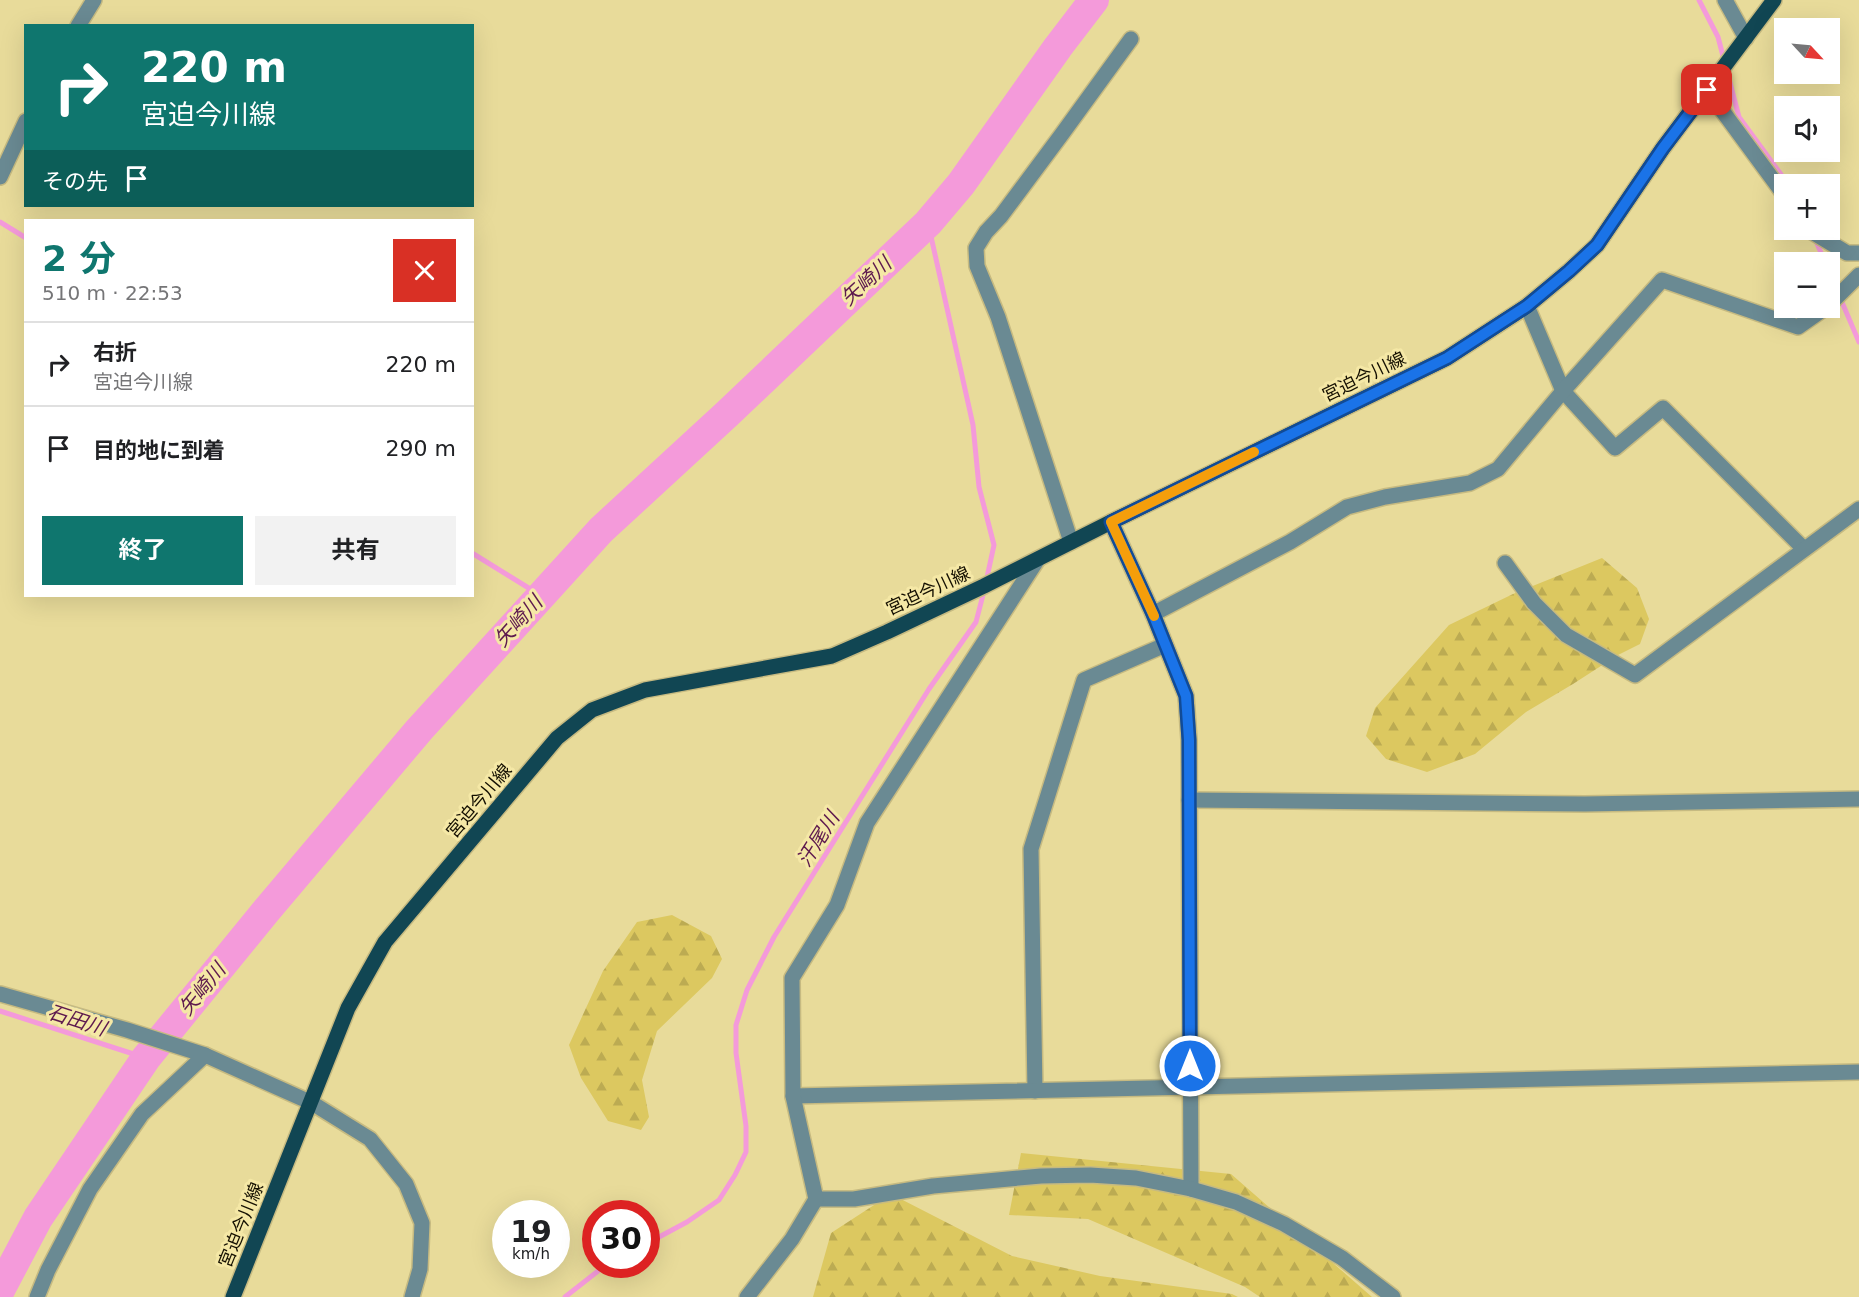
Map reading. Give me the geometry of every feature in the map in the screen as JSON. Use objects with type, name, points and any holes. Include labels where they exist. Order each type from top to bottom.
[{"type":"main road","name":"宮迫今川線","points":[[233,1297],[348,1008],[385,942],[557,738],[592,710],[645,690],[832,656],[984,586],[1447,358],[1527,306],[1597,245],[1663,148],[1774,0]]},
{"type":"street","points":[[79,24],[94,0]]},
{"type":"street","points":[[1725,0],[1746,38]]},
{"type":"street","points":[[1071,542],[998,317],[976,266],[976,248],[1131,39]]},
{"type":"street","points":[[1707,90],[1774,181]]},
{"type":"street","points":[[0,177],[24,125]]},
{"type":"street","points":[[1826,240],[1847,253],[1859,254]]},
{"type":"street","points":[[1840,294],[1859,275]]},
{"type":"street","points":[[1153,614],[1290,542],[1347,507],[1385,497],[1470,483],[1491,474],[1498,469],[1662,279],[1798,327],[1811,318]]},
{"type":"street","points":[[1527,306],[1563,391],[1615,448],[1663,408],[1804,549]]},
{"type":"street","points":[[1506,563],[1534,603],[1566,635],[1635,675],[1859,509]]},
{"type":"street","points":[[1111,522],[1153,614],[1186,696],[1189,800],[1191,1189]]},
{"type":"street","points":[[747,1297],[792,1239],[816,1199],[793,1096],[792,978],[837,905],[867,823],[1038,559]]},
{"type":"street","points":[[1035,1091],[1032,849],[1084,680],[1166,645]]},
{"type":"street","points":[[1189,800],[1584,804],[1859,800]]},
{"type":"street","points":[[0,994],[205,1055],[312,1103],[370,1139],[406,1184],[422,1223],[420,1269],[412,1297]]},
{"type":"street","points":[[37,1297],[48,1270],[90,1189],[142,1114],[205,1055]]},
{"type":"street","points":[[793,1096],[1190,1089],[1859,1072]]},
{"type":"street","points":[[816,1199],[854,1199],[933,1186],[1041,1176],[1090,1175],[1136,1178],[1191,1189],[1236,1202],[1284,1224],[1342,1258],[1393,1297]]},
{"type":"green space","points":[[1602,558],[1637,588],[1649,619],[1640,644],[1618,655],[1526,712],[1475,754],[1427,772],[1386,759],[1366,736],[1375,708],[1449,625],[1513,594]]},
{"type":"green space","points":[[672,915],[711,936],[722,959],[712,978],[657,1031],[642,1080],[649,1117],[641,1130],[608,1121],[581,1078],[569,1045],[603,971],[637,922]]},
{"type":"green space","points":[[1021,1153],[1231,1174],[1372,1297],[1260,1297],[1245,1287],[1088,1219],[1009,1215]]},
{"type":"green space","points":[[891,1194],[1012,1256],[1100,1276],[1232,1294],[1238,1297],[813,1297],[831,1233]]},
{"type":"waterway","name":"矢崎川","points":[[0,1290],[38,1218],[146,1058],[266,911],[419,730],[601,530],[928,223],[961,184],[1094,0]]},
{"type":"waterway","points":[[1699,0],[1718,37],[1739,117],[1781,174]]},
{"type":"waterway","points":[[0,222],[24,237]]},
{"type":"waterway","points":[[928,223],[973,425],[979,487],[994,545],[986,582]]},
{"type":"waterway","points":[[1815,240],[1821,252]]},
{"type":"waterway","points":[[1840,297],[1859,342]]},
{"type":"waterway","points":[[474,554],[540,595]]},
{"type":"waterway","name":"汗尾川","points":[[660,1236],[687,1222],[719,1200],[735,1175],[746,1152],[746,1126],[736,1053],[736,1025],[747,990],[774,937],[929,689],[976,622],[984,591]]},
{"type":"waterway","name":"石田川","points":[[0,1011],[146,1058]]},
{"type":"waterway","name":"汗尾川","points":[[565,1297],[589,1278]]},
{"type":"slow traffic","points":[[1154,616],[1111,522],[1254,452]]},
{"type":"route","points":[[1190,1066],[1189,740],[1186,696],[1153,614],[1111,522],[1447,358],[1527,306],[1597,245],[1663,148],[1707,90]]}]
